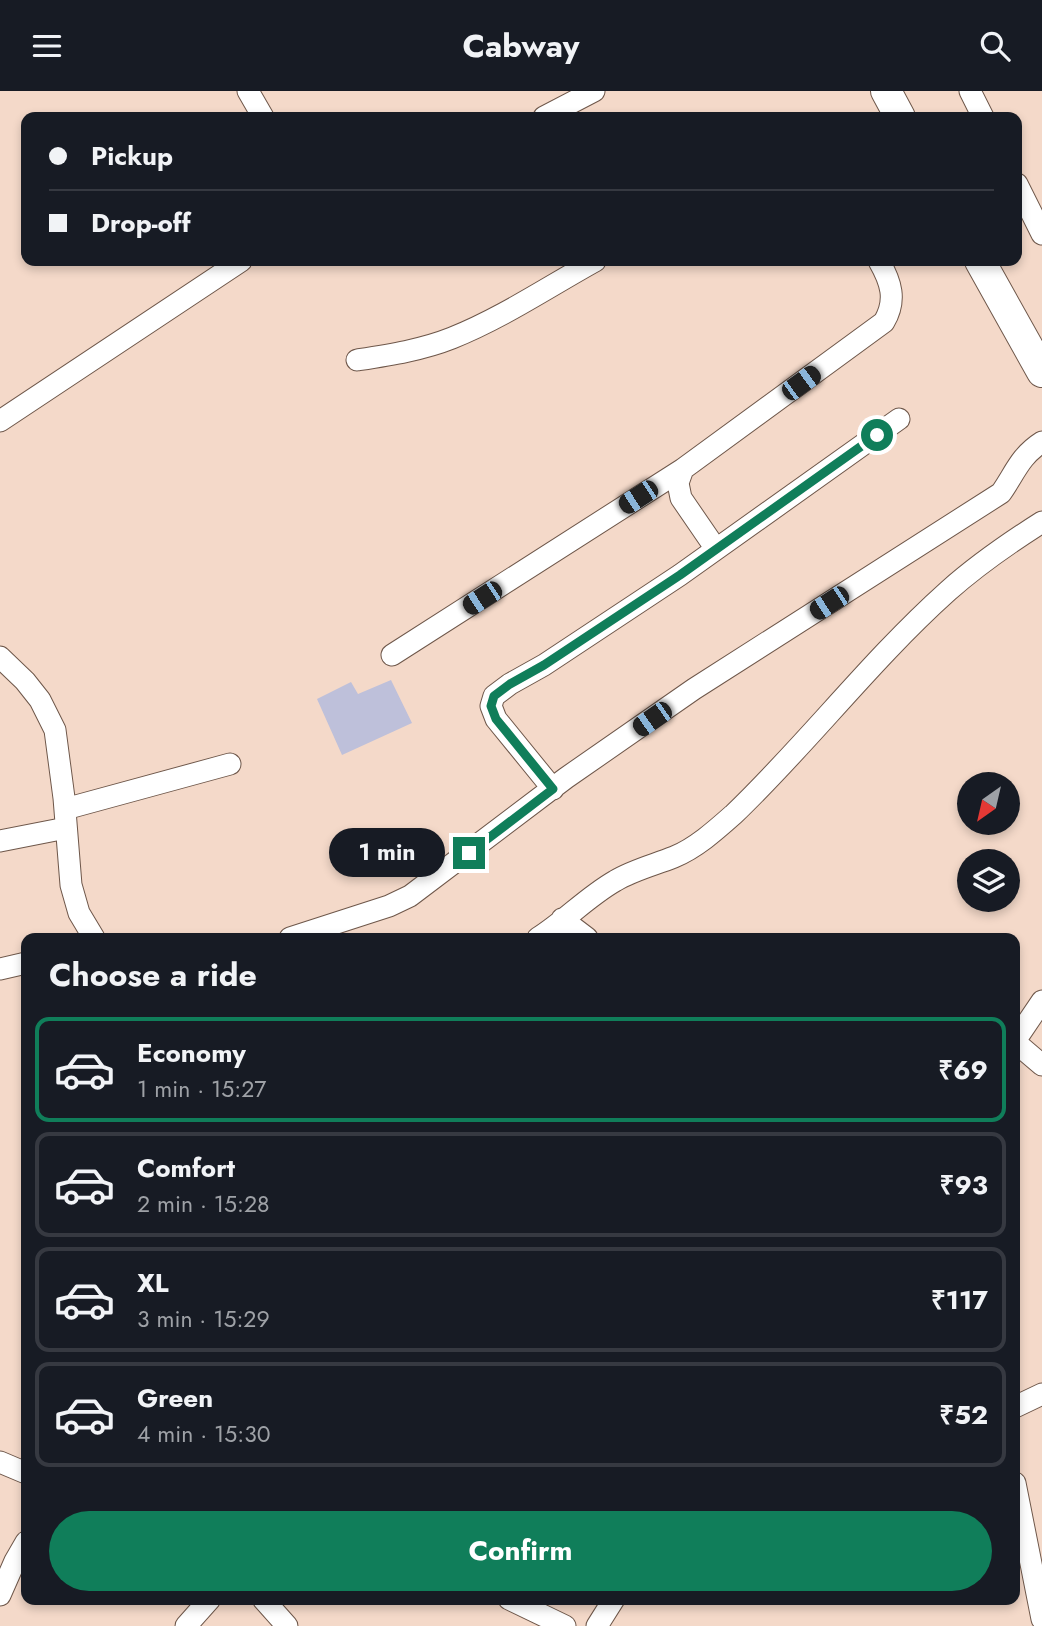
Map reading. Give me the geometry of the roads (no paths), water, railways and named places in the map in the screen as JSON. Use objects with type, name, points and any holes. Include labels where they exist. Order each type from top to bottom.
[{"type":"main road","points":[[886,91],[897,112]]},
{"type":"main road","points":[[983,266],[1042,372]]},
{"type":"street","points":[[248,91],[260,112]]},
{"type":"street","points":[[554,112],[594,91]]},
{"type":"street","points":[[970,91],[980,112]]},
{"type":"street","points":[[1027,189],[1042,234]]},
{"type":"street","points":[[0,421],[233,266]]},
{"type":"street","points":[[357,360],[418,349],[450,339],[481,325],[586,266]]},
{"type":"street","points":[[392,655],[683,469],[884,322],[891,309],[891,295],[887,274],[882,266]]},
{"type":"street","points":[[553,789],[496,719],[491,706],[494,696],[662,587],[899,419]]},
{"type":"street","points":[[305,933],[389,906],[410,896],[553,789],[694,689],[1001,493],[1020,460],[1030,449],[1042,442]]},
{"type":"street","points":[[683,469],[678,483],[681,498],[716,549]]},
{"type":"street","points":[[544,933],[615,881],[676,856],[703,841],[734,814],[947,592],[1003,547],[1042,522]]},
{"type":"street","points":[[0,657],[40,700],[55,730],[71,885],[79,913],[91,933]]},
{"type":"street","points":[[0,841],[230,764]]},
{"type":"street","points":[[562,919],[580,933]]},
{"type":"street","points":[[0,968],[21,964]]},
{"type":"street","points":[[1020,1034],[1042,1001]]},
{"type":"street","points":[[1020,1045],[1042,1065]]},
{"type":"street","points":[[1020,1404],[1042,1394]]},
{"type":"street","points":[[0,1462],[21,1471]]},
{"type":"street","points":[[1020,1508],[1042,1619]]},
{"type":"street","points":[[0,1595],[21,1551]]},
{"type":"street","points":[[186,1626],[204,1605]]},
{"type":"street","points":[[268,1605],[287,1626]]},
{"type":"street","points":[[521,1605],[565,1626]]},
{"type":"street","points":[[597,1626],[610,1605]]}]
